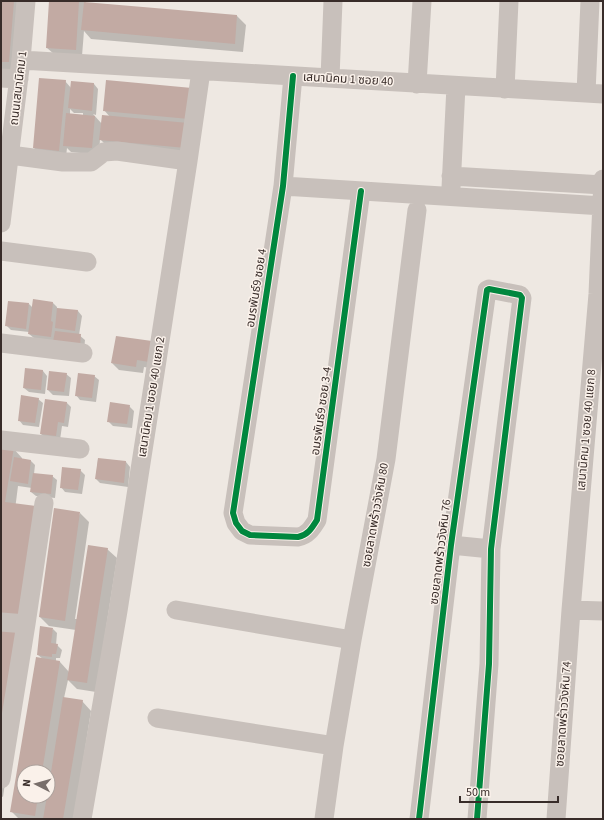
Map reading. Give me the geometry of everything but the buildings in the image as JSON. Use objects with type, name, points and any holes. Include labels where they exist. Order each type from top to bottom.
[{"type":"street","name":"ถนนเสนานิคม 1","points":[[1,215],[10,155],[10,79],[21,60],[26,1]]},
{"type":"street","points":[[330,78],[333,1]]},
{"type":"street","points":[[418,84],[422,1]]},
{"type":"street","points":[[505,89],[509,1]]},
{"type":"street","points":[[590,1],[594,94]]},
{"type":"street","name":"เสนานิคม 1 ซอย 40","points":[[21,60],[594,94]]},
{"type":"street","name":"เสนานิคม 1 ซอย 40 แยก 2","points":[[82,819],[119,603],[201,71]]},
{"type":"street","name":"อมรพันธ์9 ซอย 4","points":[[234,503],[284,186],[293,76]]},
{"type":"street","points":[[450,196],[456,86]]},
{"type":"street","points":[[10,155],[63,162],[91,162],[104,152],[117,151],[188,161]]},
{"type":"street","points":[[452,176],[603,185]]},
{"type":"street","name":"เสนานิคม 1 ซอย 40 แยก 8","points":[[571,610],[600,294],[603,179]]},
{"type":"street","points":[[284,186],[602,206]]},
{"type":"street","name":"อมรพันธ์9 ซอย 3-4","points":[[234,503],[233,514],[236,523],[242,531],[250,535],[304,536],[310,531],[317,520],[361,190]]},
{"type":"street","name":"ซอยลาดพร้าววังหิน 80","points":[[324,819],[334,746],[352,640],[386,459],[417,210]]},
{"type":"street","points":[[1,251],[87,262]]},
{"type":"street","name":"ซอยลาดพร้าววังหิน 76","points":[[419,819],[451,546],[487,289],[520,294],[522,296],[491,549]]},
{"type":"street","points":[[1,343],[83,353]]},
{"type":"street","points":[[1,440],[80,449]]},
{"type":"street","points":[[1,778],[44,504]]},
{"type":"street","points":[[451,546],[491,549],[489,664],[477,819]]},
{"type":"street","points":[[176,610],[352,640]]},
{"type":"street","points":[[571,610],[603,611]]},
{"type":"street","name":"ซอยลาดพร้าววังหิน 74","points":[[556,819],[571,610]]},
{"type":"street","points":[[1,622],[26,624]]},
{"type":"street","points":[[157,718],[334,746]]},
{"type":"cycle path","points":[[293,76],[283,186],[233,513],[236,523],[242,531],[250,535],[298,537],[307,533],[317,520],[361,191]]},
{"type":"cycle path","points":[[419,819],[451,545],[487,290],[489,289],[520,295],[522,298],[491,549],[489,664],[477,819]]}]
